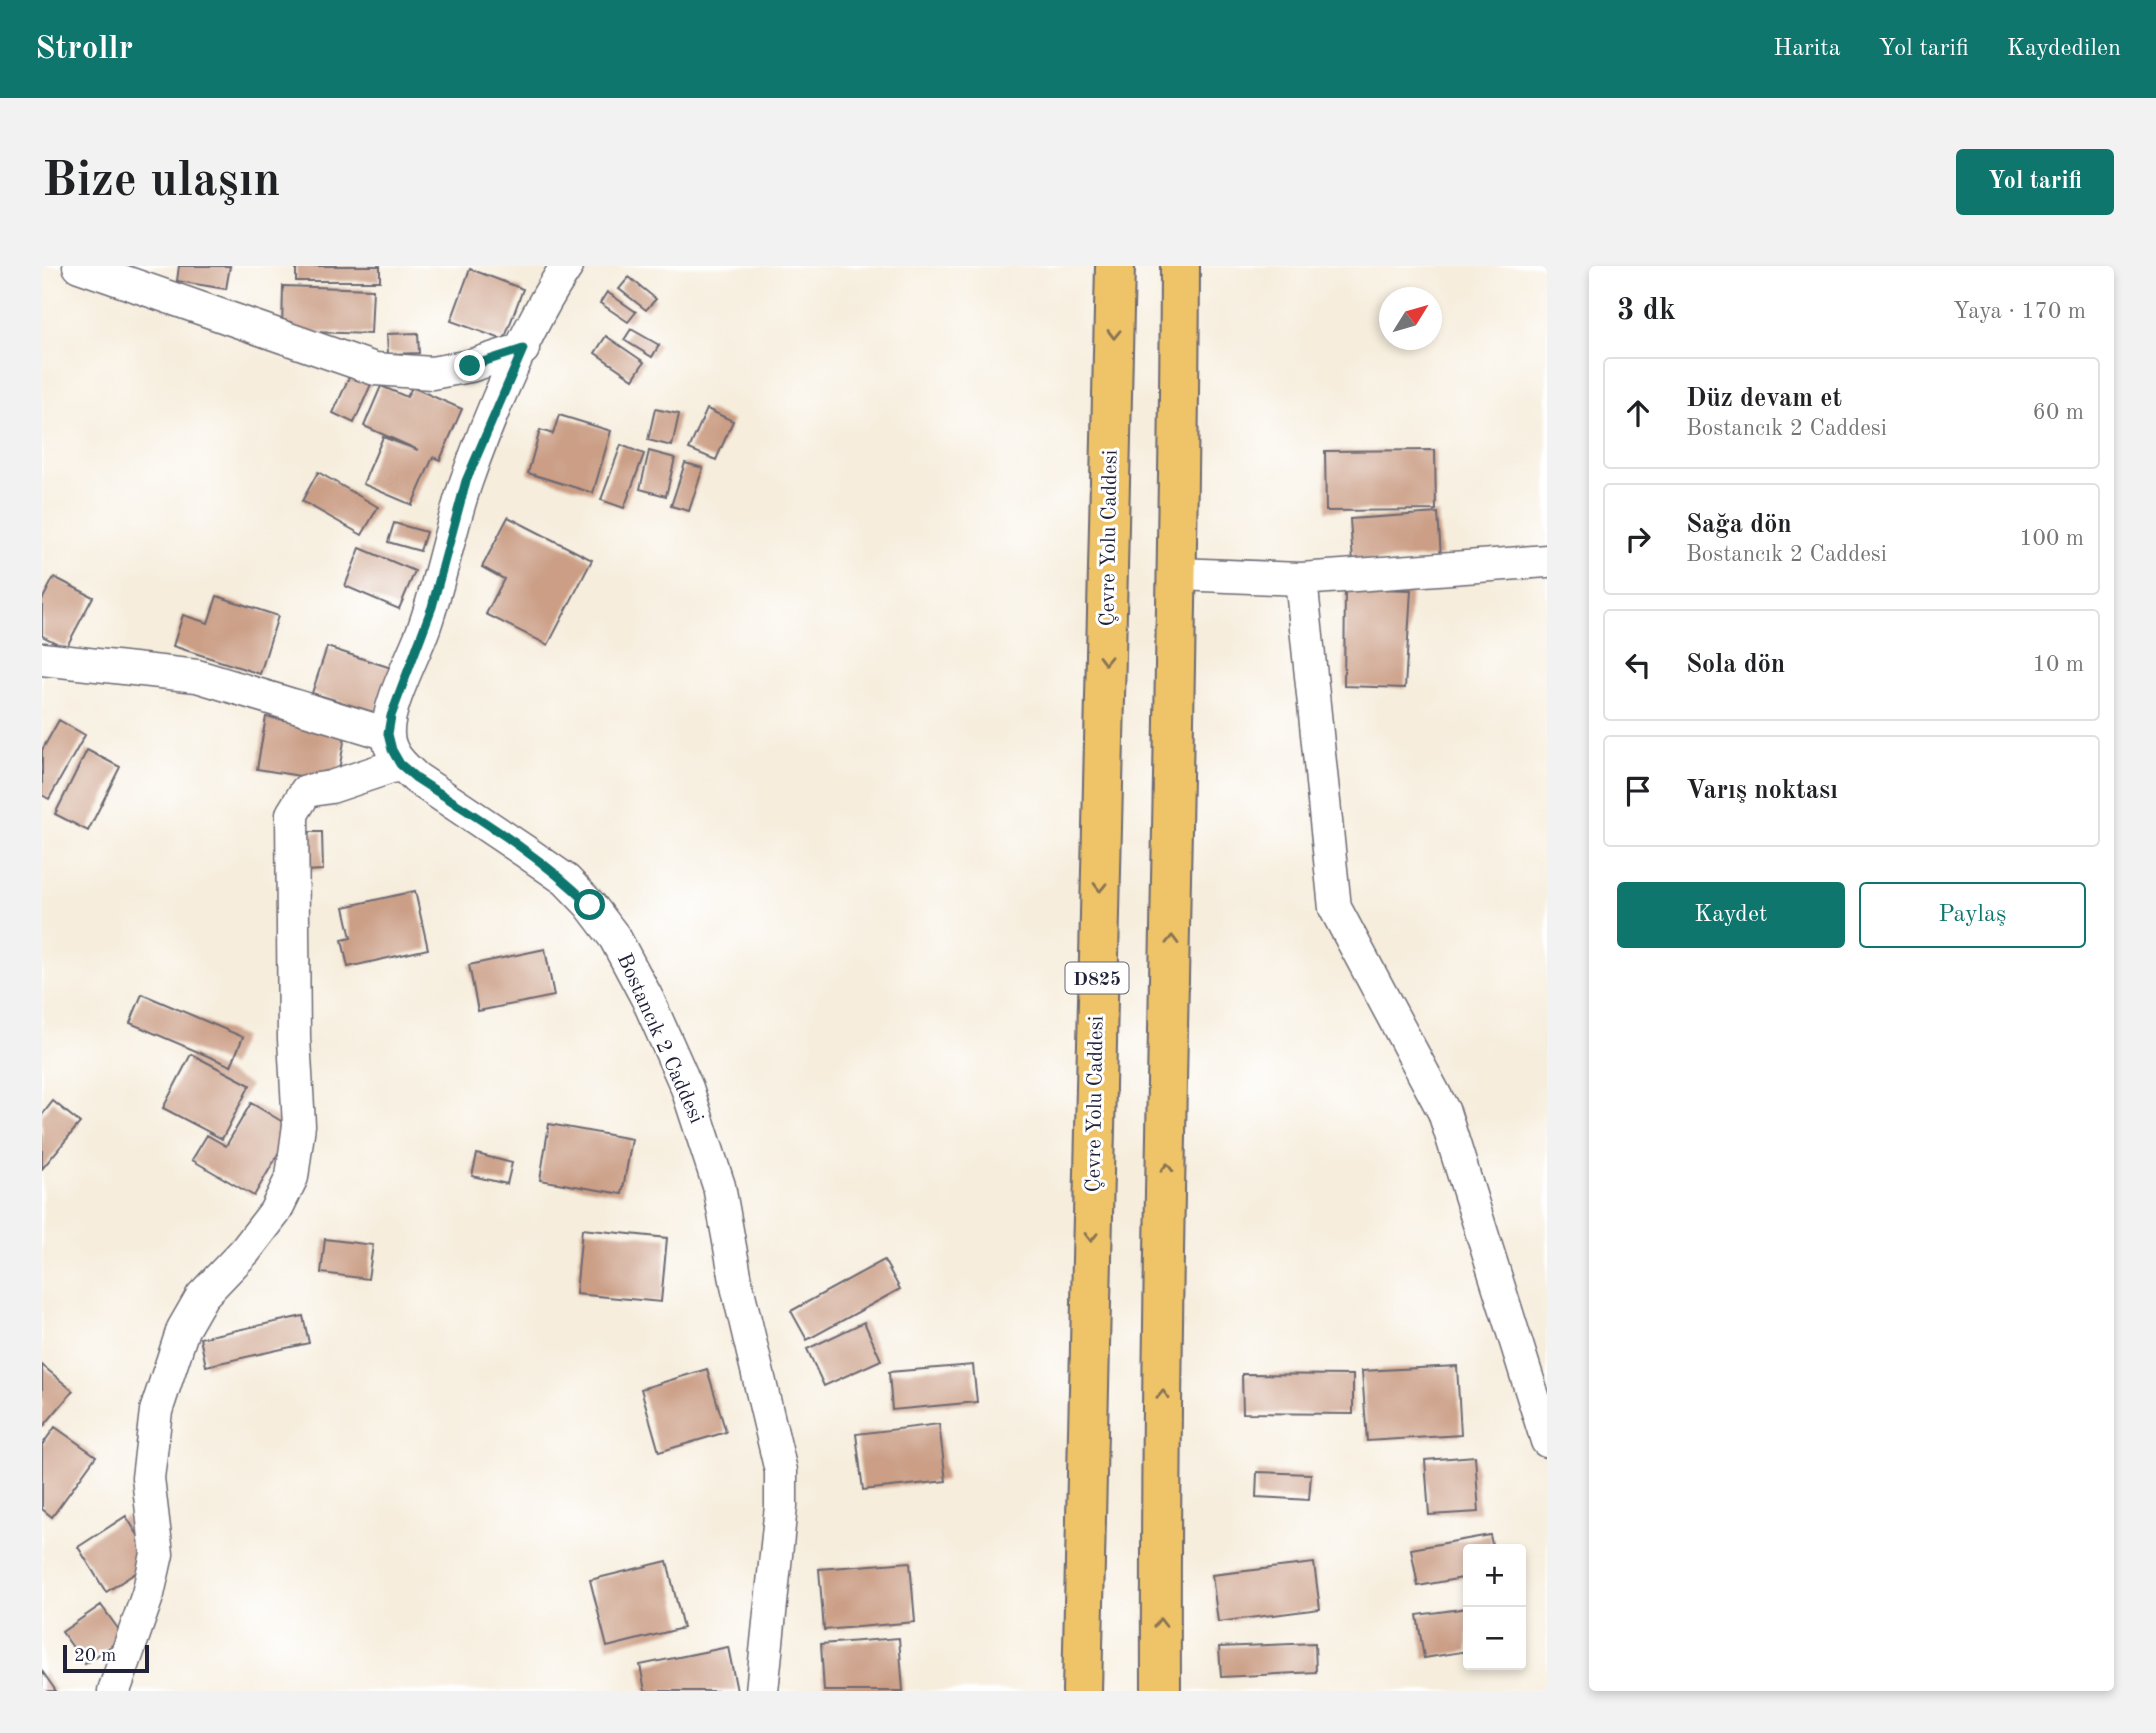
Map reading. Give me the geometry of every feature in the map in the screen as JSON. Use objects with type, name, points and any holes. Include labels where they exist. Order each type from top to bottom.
[{"type":"highway","name":"Çevre Yolu Caddesi","points":[[1082,1691],[1115,266]]},
{"type":"highway","points":[[1161,1691],[1160,1523],[1179,574],[1180,266]]},
{"type":"street","points":[[79,266],[375,369],[432,373],[470,366],[523,349]]},
{"type":"street","points":[[42,659],[197,676],[388,734],[397,697],[432,607],[466,481],[542,306],[567,266]]},
{"type":"street","points":[[1179,574],[1301,579],[1547,561]]},
{"type":"street","points":[[1301,579],[1335,908],[1444,1112],[1547,1441]]},
{"type":"street","name":"Bostancık 2 Caddesi","points":[[388,734],[392,750],[400,764],[416,778],[566,880],[590,905],[615,938],[648,1000],[687,1088],[719,1186],[737,1286],[781,1471],[781,1506],[762,1691]]},
{"type":"street","points":[[114,1691],[148,1594],[157,1554],[148,1478],[156,1411],[183,1329],[202,1296],[245,1251],[275,1212],[292,1177],[299,1125],[293,1039],[292,814],[306,790],[331,787],[400,764]]},
{"type":"building","points":[[179,266],[230,266],[226,289],[177,281]]},
{"type":"building","points":[[296,266],[380,266],[380,281],[296,281]]},
{"type":"building","points":[[470,269],[523,289],[504,340],[451,321]]},
{"type":"building","points":[[629,277],[656,299],[646,310],[619,289]]},
{"type":"building","points":[[283,286],[373,289],[371,334],[282,331]]},
{"type":"building","points":[[607,292],[636,312],[628,322],[600,303]]},
{"type":"building","points":[[631,329],[659,345],[652,357],[624,340]]},
{"type":"building","points":[[418,333],[419,353],[388,354],[387,334]]},
{"type":"building","points":[[606,336],[644,362],[633,379],[595,353]]},
{"type":"building","points":[[351,373],[372,382],[354,423],[333,413]]},
{"type":"building","points":[[381,386],[407,397],[412,387],[462,409],[440,460],[433,457],[412,505],[363,484],[383,437],[418,450],[364,426]]},
{"type":"building","points":[[655,409],[679,414],[672,446],[648,440]]},
{"type":"building","points":[[707,409],[733,421],[716,460],[689,449]]},
{"type":"building","points":[[559,415],[611,431],[593,493],[528,473],[540,430],[553,434]]},
{"type":"building","points":[[621,445],[644,454],[624,508],[601,500]]},
{"type":"building","points":[[1435,450],[1436,510],[1326,511],[1325,451]]},
{"type":"building","points":[[649,451],[675,458],[666,496],[640,489]]},
{"type":"building","points":[[685,463],[703,468],[689,511],[671,506]]},
{"type":"building","points":[[318,472],[378,507],[362,535],[302,501]]},
{"type":"building","points":[[1438,513],[1441,557],[1353,562],[1350,519]]},
{"type":"building","points":[[508,517],[592,560],[548,645],[486,614],[504,579],[482,567]]},
{"type":"building","points":[[394,523],[426,532],[420,551],[388,542]]},
{"type":"building","points":[[360,548],[415,571],[399,609],[345,586]]},
{"type":"building","points":[[54,577],[93,597],[66,648],[42,636],[42,600]]},
{"type":"building","points":[[1345,588],[1411,590],[1405,688],[1344,686]]},
{"type":"building","points":[[217,596],[278,616],[260,674],[173,646],[183,615],[208,623]]},
{"type":"building","points":[[327,647],[391,668],[376,713],[312,693]]},
{"type":"building","points":[[266,717],[346,730],[337,782],[257,769]]},
{"type":"building","points":[[59,720],[85,735],[49,799],[42,795],[42,750]]},
{"type":"building","points":[[87,750],[120,767],[88,831],[55,814]]},
{"type":"building","points":[[304,832],[322,832],[323,870],[305,871]]},
{"type":"building","points":[[415,891],[428,949],[348,967],[342,940],[351,938],[344,907]]},
{"type":"building","points":[[545,949],[554,996],[478,1011],[469,965]]},
{"type":"building","points":[[142,994],[243,1037],[231,1066],[130,1023]]},
{"type":"building","points":[[191,1054],[250,1085],[222,1139],[163,1108]]},
{"type":"building","points":[[53,1101],[80,1123],[42,1169],[42,1115]]},
{"type":"building","points":[[251,1103],[293,1128],[254,1196],[192,1160],[207,1135],[226,1146]]},
{"type":"building","points":[[549,1124],[632,1139],[622,1194],[540,1180]]},
{"type":"building","points":[[477,1154],[512,1163],[507,1184],[472,1176]]},
{"type":"building","points":[[582,1229],[667,1238],[661,1302],[576,1294]]},
{"type":"building","points":[[325,1239],[373,1245],[368,1279],[321,1273]]},
{"type":"building","points":[[884,1260],[900,1289],[807,1340],[791,1311]]},
{"type":"building","points":[[303,1316],[309,1343],[206,1366],[200,1338]]},
{"type":"building","points":[[864,1322],[881,1360],[824,1386],[807,1349]]},
{"type":"building","points":[[42,1365],[73,1391],[42,1428]]},
{"type":"building","points":[[973,1365],[977,1402],[892,1410],[889,1372]]},
{"type":"building","points":[[1457,1366],[1461,1435],[1367,1441],[1362,1371]]},
{"type":"building","points":[[707,1369],[726,1432],[659,1452],[641,1389]]},
{"type":"building","points":[[1242,1374],[1353,1375],[1353,1414],[1243,1413]]},
{"type":"building","points":[[939,1424],[946,1481],[863,1490],[856,1434]]},
{"type":"building","points":[[55,1427],[96,1456],[52,1517],[42,1509],[42,1445]]},
{"type":"building","points":[[1475,1456],[1479,1512],[1429,1515],[1425,1460]]},
{"type":"building","points":[[1257,1472],[1311,1474],[1309,1500],[1256,1497]]},
{"type":"building","points":[[126,1516],[154,1561],[106,1592],[78,1547]]},
{"type":"building","points":[[1490,1535],[1492,1544],[1463,1544],[1463,1578],[1418,1586],[1411,1549]]},
{"type":"building","points":[[667,1561],[683,1628],[607,1647],[590,1580]]},
{"type":"building","points":[[910,1562],[915,1622],[824,1630],[819,1569]]},
{"type":"building","points":[[1314,1563],[1320,1609],[1218,1622],[1212,1575]]},
{"type":"building","points":[[101,1605],[124,1637],[85,1664],[62,1632]]},
{"type":"building","points":[[1463,1609],[1463,1652],[1424,1658],[1417,1615]]},
{"type":"building","points":[[899,1638],[903,1691],[824,1691],[821,1644]]},
{"type":"building","points":[[1315,1643],[1316,1672],[1221,1677],[1219,1647]]},
{"type":"building","points":[[728,1647],[737,1691],[645,1691],[640,1665]]},
{"type":"building","points":[[42,1671],[56,1691],[42,1691]]},
{"type":"route","points":[[470,366],[523,349],[466,481],[432,607],[397,697],[388,734],[392,750],[400,764],[416,778],[566,880],[590,905]]}]
